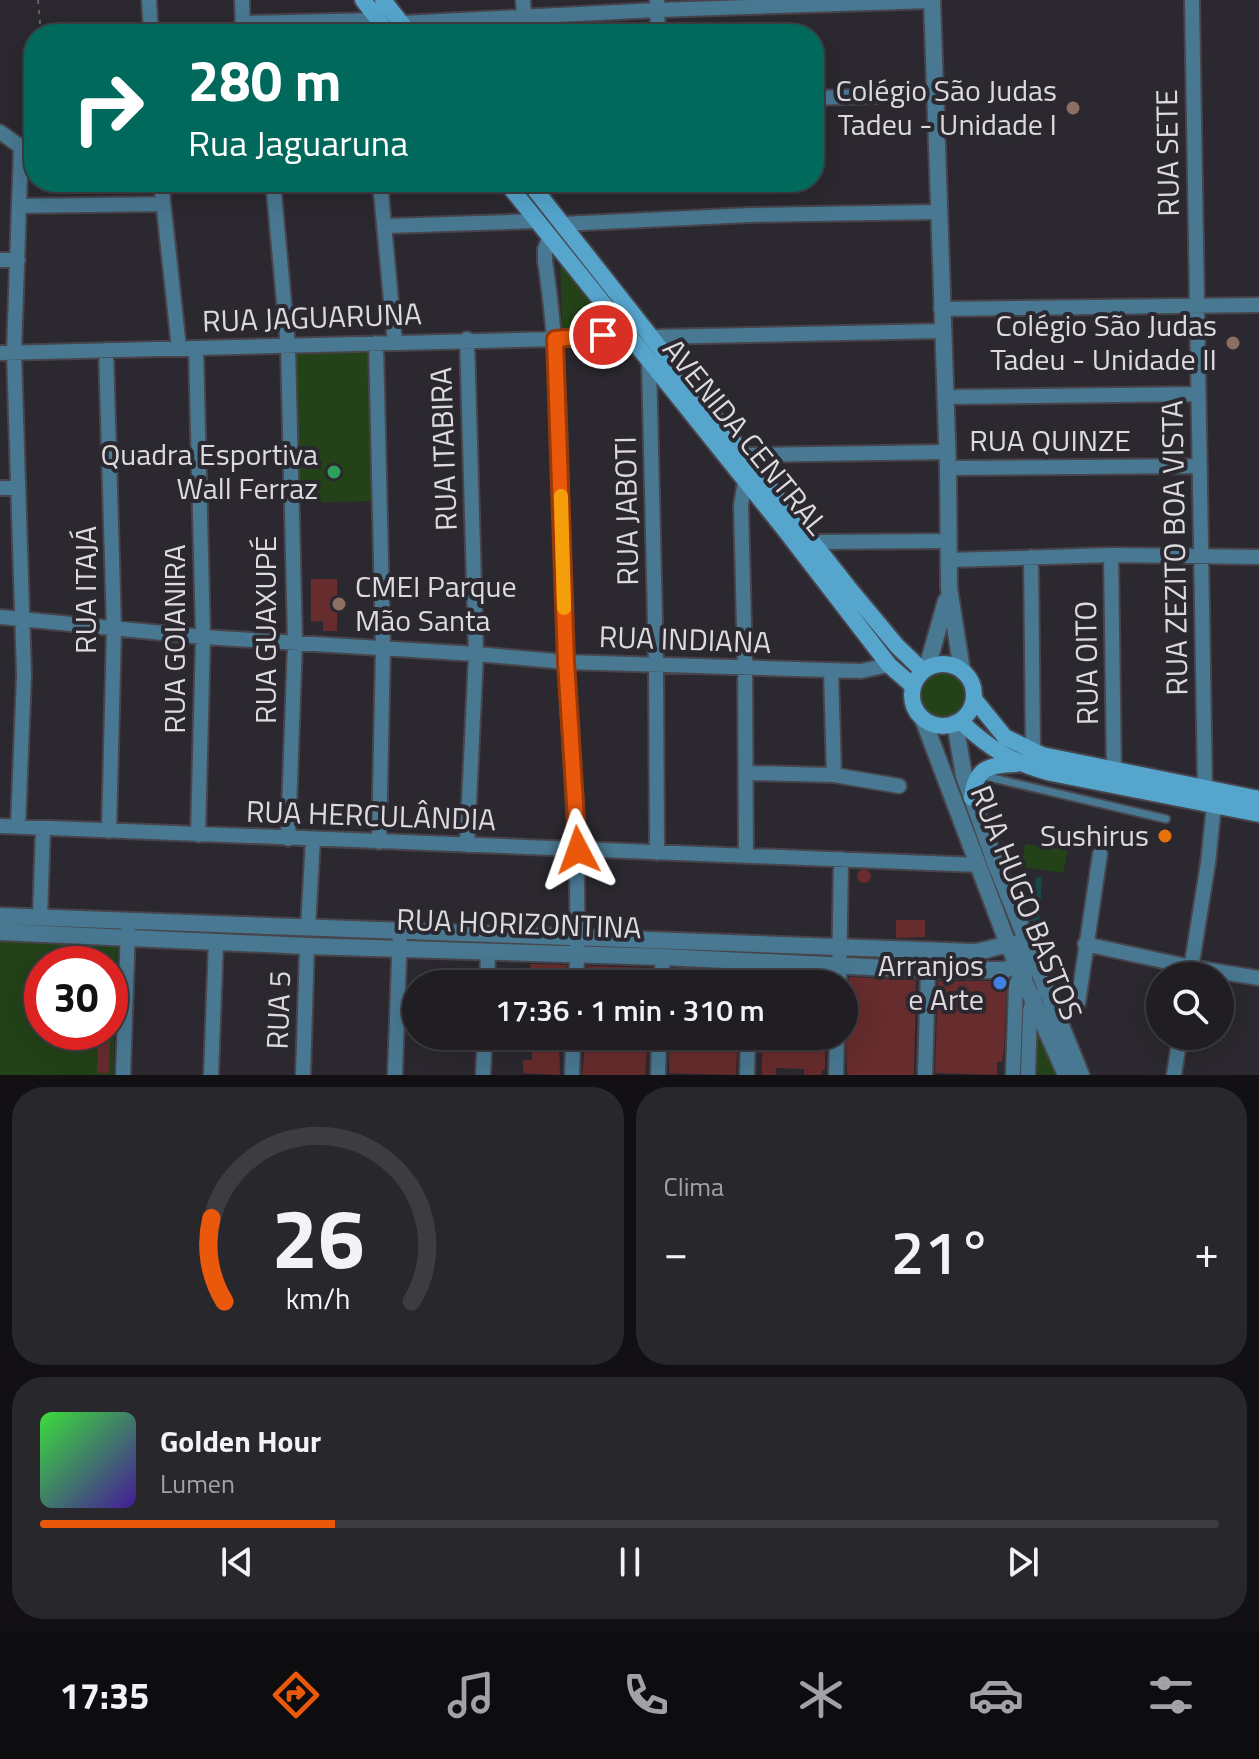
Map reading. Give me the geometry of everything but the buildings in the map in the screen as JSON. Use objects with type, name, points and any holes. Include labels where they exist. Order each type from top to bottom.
[{"type":"main road","points":[[363,0],[378,20],[387,24]]},
{"type":"main road","points":[[383,0],[397,24]]},
{"type":"main road","name":"AVENIDA CENTRAL","points":[[514,192],[745,482],[791,525],[815,542],[897,646],[925,670]]},
{"type":"main road","name":"AVENIDA CENTRAL","points":[[538,192],[745,455],[889,665],[913,686]]},
{"type":"main road","points":[[974,699],[970,709],[958,722],[938,726],[923,719],[913,704],[913,686],[925,670],[945,664],[962,671],[969,679],[974,699],[1005,737],[1033,751],[1114,771],[1259,799]]},
{"type":"main road","points":[[958,722],[991,749],[1018,764],[1259,814]]},
{"type":"main road","points":[[972,798],[978,775],[990,767],[1018,764]]},
{"type":"street","points":[[149,0],[150,24]]},
{"type":"street","points":[[242,0],[242,24]]},
{"type":"street","points":[[523,0],[524,24]]},
{"type":"street","points":[[457,24],[658,5],[932,0],[950,560],[944,614],[925,670]]},
{"type":"street","name":"RUA SETE","points":[[1192,0],[1197,306]]},
{"type":"street","points":[[318,24],[378,20]]},
{"type":"street","points":[[824,98],[935,94]]},
{"type":"street","points":[[0,132],[21,147],[18,260],[7,352],[18,488],[22,620],[24,724],[18,826]]},
{"type":"street","points":[[162,192],[179,348]]},
{"type":"street","name":"RUA GUAXUPÉ","points":[[274,192],[288,346],[295,641],[288,839]]},
{"type":"street","points":[[381,192],[395,343]]},
{"type":"street","points":[[19,206],[163,204]]},
{"type":"street","points":[[561,224],[750,215],[939,212]]},
{"type":"street","points":[[386,226],[537,221]]},
{"type":"street","points":[[550,237],[545,249],[545,261],[555,339],[566,662],[578,850],[576,970]]},
{"type":"street","points":[[0,260],[18,260]]},
{"type":"street","points":[[941,309],[1259,305]]},
{"type":"street","name":"RUA ZEZITO BOA VISTA","points":[[1197,306],[1205,789]]},
{"type":"street","points":[[651,337],[942,331]]},
{"type":"street","name":"RUA JAGUARUNA","points":[[7,352],[555,339],[626,333]]},
{"type":"street","name":"RUA ITABIRA","points":[[467,339],[476,654],[467,845]]},
{"type":"street","points":[[376,343],[383,648],[379,842]]},
{"type":"street","name":"RUA GOIANIRA","points":[[196,348],[203,637],[198,835]]},
{"type":"street","name":"RUA ITAJÁ","points":[[106,350],[114,629],[109,831]]},
{"type":"street","name":"RUA JABOTI","points":[[649,361],[657,853]]},
{"type":"street","points":[[945,397],[1198,394]]},
{"type":"street","name":"RUA QUINZE","points":[[745,455],[1200,466]]},
{"type":"street","points":[[745,482],[741,505],[746,855]]},
{"type":"street","points":[[0,488],[18,488]]},
{"type":"street","points":[[815,542],[948,541]]},
{"type":"street","points":[[950,560],[1111,555],[1259,557]]},
{"type":"street","name":"RUA OITO","points":[[1111,555],[1114,771]]},
{"type":"street","points":[[1031,557],[1033,751]]},
{"type":"street","points":[[949,588],[962,671]]},
{"type":"street","name":"RUA INDIANA","points":[[0,617],[203,637],[566,662],[831,670],[871,670],[889,665]]},
{"type":"street","points":[[831,670],[834,775]]},
{"type":"street","name":"RUA HUGO BASTOS","points":[[923,719],[1008,944],[1030,965],[1033,999],[1066,1075]]},
{"type":"street","points":[[958,722],[961,765],[1030,965],[1081,1075]]},
{"type":"street","points":[[746,773],[834,775],[899,786]]},
{"type":"street","points":[[1193,962],[1214,805]]},
{"type":"street","name":"RUA HERCULÂNDIA","points":[[0,826],[979,865]]},
{"type":"street","points":[[40,917],[43,828]]},
{"type":"street","points":[[308,927],[313,839]]},
{"type":"street","points":[[1078,1003],[1100,854]]},
{"type":"street","points":[[840,970],[841,859]]},
{"type":"street","name":"RUA HORIZONTINA","points":[[0,916],[40,917],[216,941],[488,952],[577,946],[841,947],[973,952],[989,951],[1008,944]]},
{"type":"street","name":"RUA HORIZONTINA","points":[[0,932],[308,927],[400,931],[577,946],[663,957],[751,962],[996,971],[1030,965]]},
{"type":"street","points":[[123,1075],[128,928]]},
{"type":"street","points":[[395,1075],[400,931]]},
{"type":"street","points":[[211,1075],[216,941]]},
{"type":"street","points":[[1085,944],[1153,962]]},
{"type":"street","name":"RUA 5","points":[[303,1075],[307,946]]},
{"type":"street","points":[[487,970],[488,952]]},
{"type":"street","points":[[662,970],[663,957]]},
{"type":"street","points":[[751,962],[751,970]]},
{"type":"street","points":[[1013,1075],[1016,988],[1030,965]]},
{"type":"street","points":[[925,1075],[928,970]]},
{"type":"street","points":[[1234,976],[1259,978]]},
{"type":"street","points":[[1028,1075],[1033,999]]},
{"type":"street","points":[[483,1075],[484,1050]]},
{"type":"street","points":[[572,1075],[573,1050]]},
{"type":"street","points":[[658,1075],[659,1050]]},
{"type":"street","points":[[747,1075],[748,1050]]},
{"type":"street","points":[[836,1075],[837,1050]]},
{"type":"street","points":[[1174,1075],[1178,1050]]},
{"type":"lane","points":[[978,775],[1166,819]]},
{"type":"path","points":[[38,0],[40,24]]},
{"type":"path","points":[[21,147],[24,135]]},
{"type":"green space","points":[[560,257],[615,326],[562,328]]},
{"type":"green space","points":[[369,348],[373,501],[297,503],[294,350]]},
{"type":"green space","points":[[943,671],[952,672],[960,678],[966,686],[966,704],[960,712],[952,718],[943,719],[934,718],[926,712],[920,704],[919,695],[920,686],[926,678],[934,672]]},
{"type":"green space","points":[[1025,844],[1068,850],[1063,873],[1022,867]]},
{"type":"green space","points":[[0,939],[118,943],[118,946],[24,946],[24,1050],[114,1050],[113,1075],[0,1075]]},
{"type":"green space","points":[[1034,1021],[1056,1075],[1032,1075]]},
{"type":"water","points":[[1036,877],[1042,877],[1039,922],[1029,921]]},
{"type":"slow traffic","points":[[561,496],[564,608]]},
{"type":"place","name":"Colégio São Judas Tadeu - Unidade I","points":[[1073,108]]},
{"type":"place","name":"Colégio São Judas Tadeu - Unidade II","points":[[1233,343]]},
{"type":"place","name":"Quadra Esportiva Wall Ferraz","points":[[334,472]]},
{"type":"place","name":"CMEI Parque Mão Santa","points":[[339,604]]},
{"type":"place","name":"Sushirus","points":[[1165,836]]},
{"type":"place","name":"Arranjos e Arte","points":[[1000,983]]},
{"type":"route","points":[[578,850],[566,662],[555,339],[603,335]]}]
